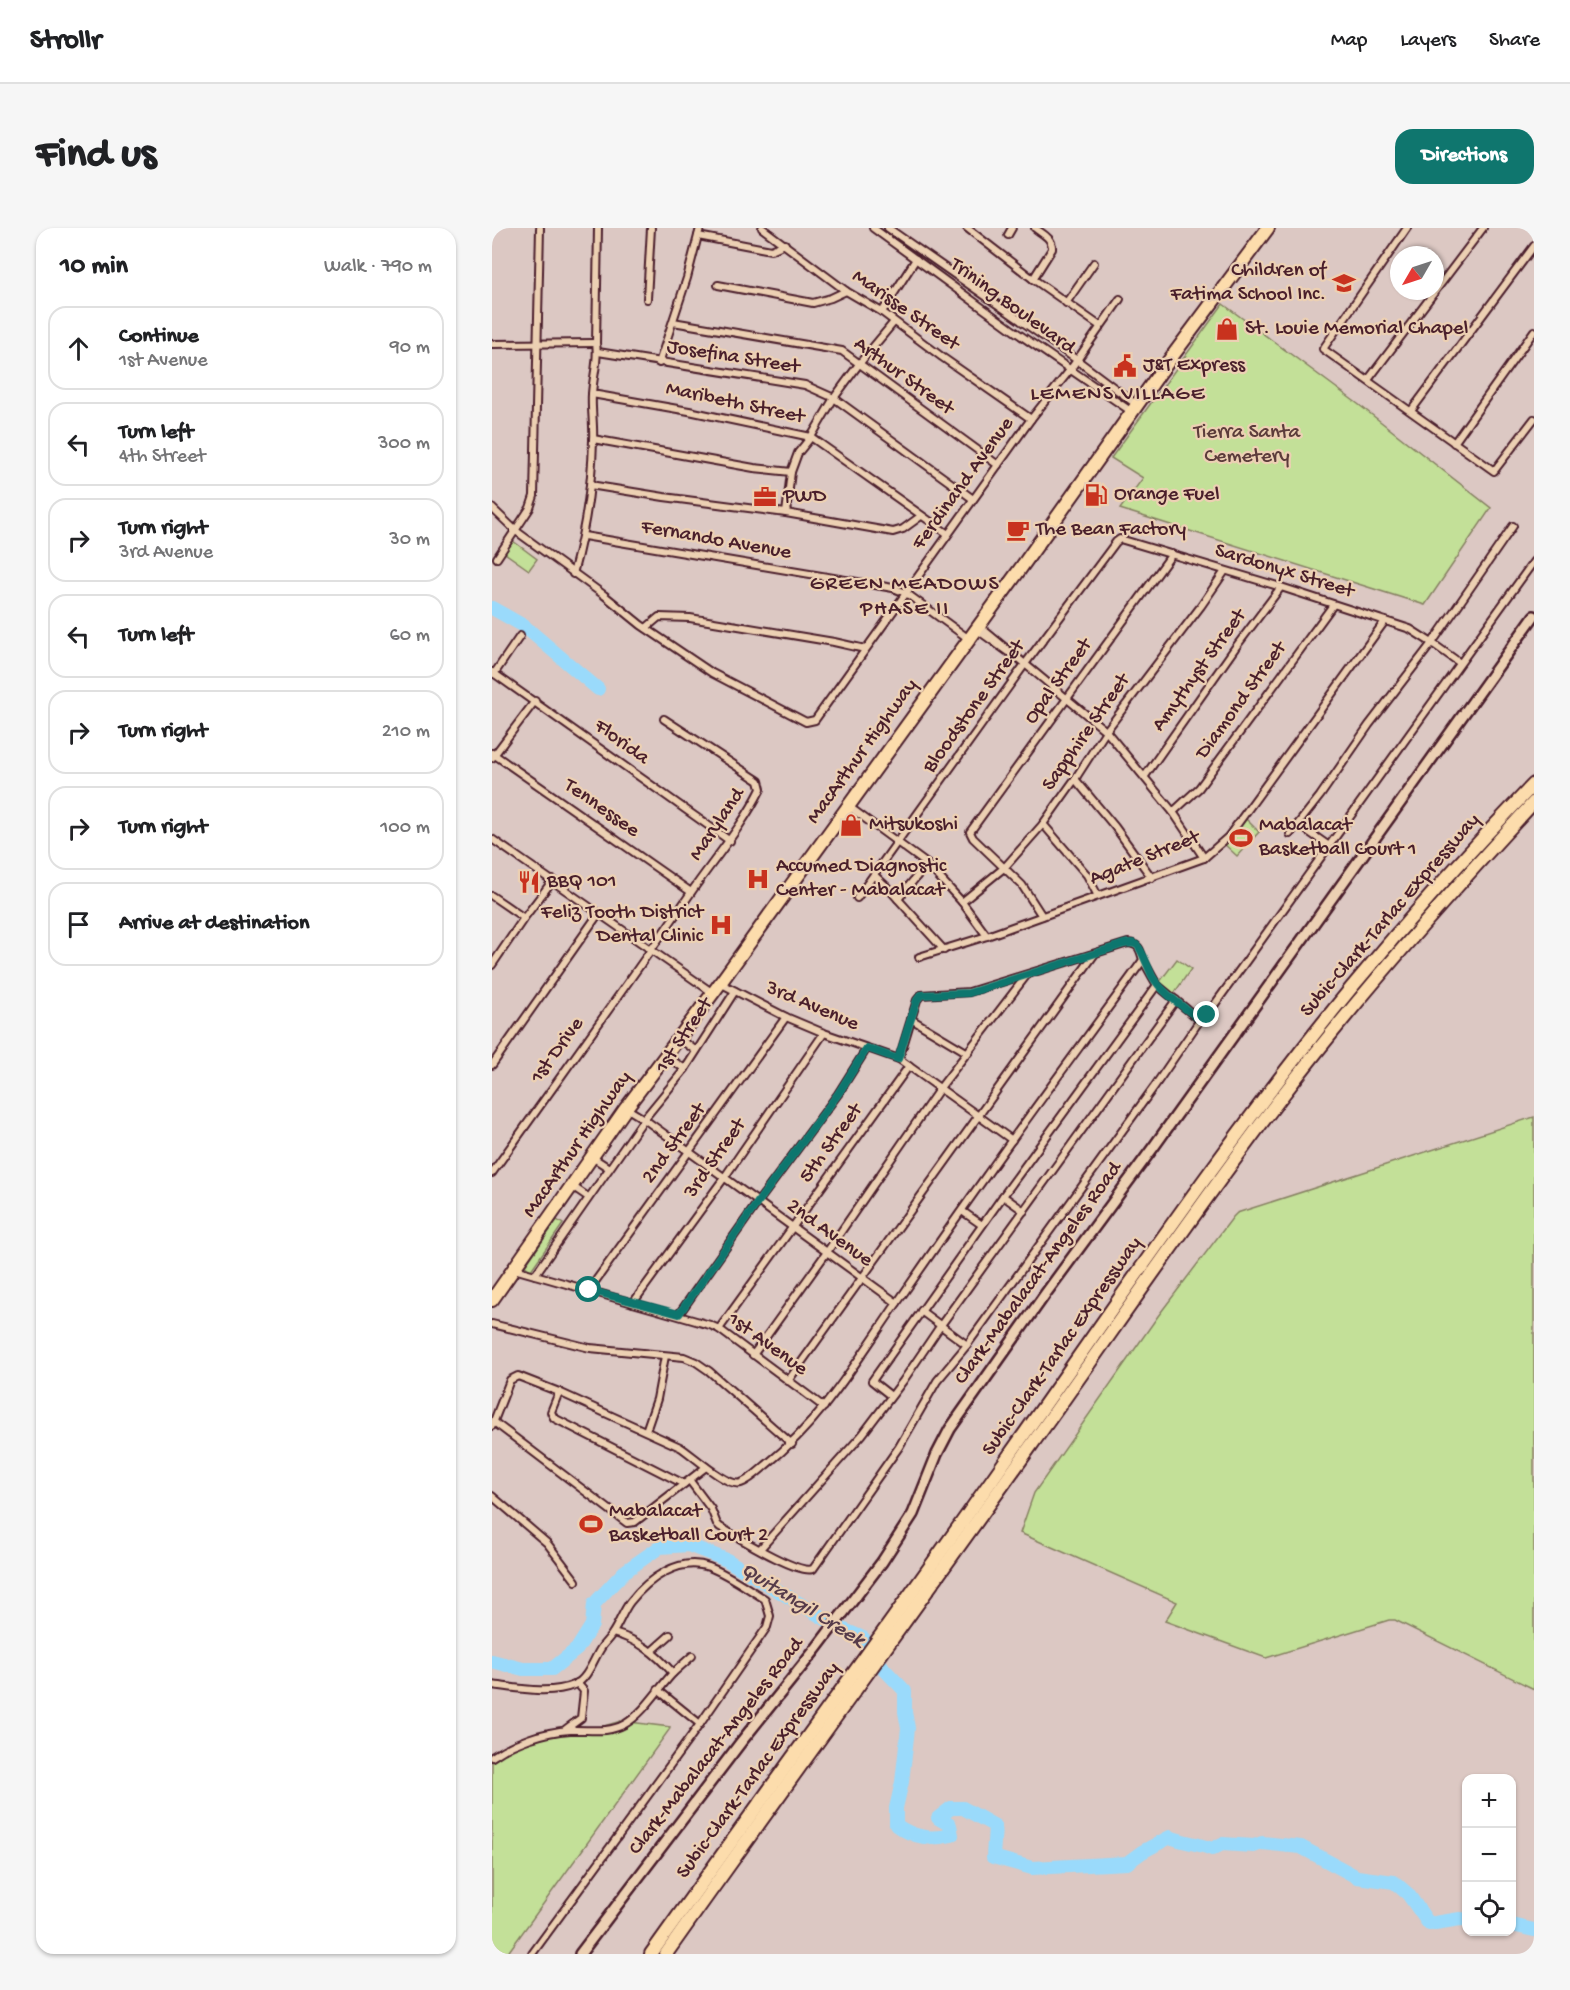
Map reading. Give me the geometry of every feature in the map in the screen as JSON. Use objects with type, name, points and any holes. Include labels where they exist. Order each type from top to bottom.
[{"type":"highway","name":"MacArthur Highway","points":[[494,1294],[514,1269],[626,1108],[716,988],[1268,228]]},
{"type":"highway","name":"Subic-Clark-Tarlac Expressway","points":[[898,1623],[1170,1229],[1270,1093],[1353,987],[1463,859],[1534,784]]},
{"type":"highway","name":"Subic-Clark-Tarlac Expressway","points":[[651,1954],[848,1692],[1279,1100],[1425,920],[1534,802]]},
{"type":"highway","name":"Subic-Clark-Tarlac Expressway","points":[[666,1954],[848,1692]]},
{"type":"main road","name":"Clark-Mabalacat-Angeles Road","points":[[580,1954],[741,1742],[855,1599],[900,1537],[913,1514],[937,1454],[963,1411],[1534,616]]},
{"type":"street","points":[[497,558],[531,508],[534,496],[540,228]]},
{"type":"street","points":[[573,574],[584,536],[590,485],[593,439],[592,394],[598,352],[598,228]]},
{"type":"street","points":[[647,299],[651,228]]},
{"type":"street","name":"Marisse Street","points":[[762,228],[846,291],[882,312],[1031,419]]},
{"type":"street","name":"Trining Boulevard","points":[[873,228],[1070,370],[1135,409]]},
{"type":"street","name":"Trining Boulevard","points":[[888,228],[1077,360],[1135,409]]},
{"type":"street","points":[[967,228],[1032,279],[1101,326]]},
{"type":"street","points":[[1008,235],[1012,228]]},
{"type":"street","points":[[1032,279],[1052,249],[1051,240],[1035,228]]},
{"type":"street","points":[[1407,228],[1323,349],[1494,471],[1534,419]]},
{"type":"street","points":[[1368,380],[1483,228]]},
{"type":"street","points":[[659,363],[699,232],[771,250],[785,244]]},
{"type":"street","points":[[1411,411],[1534,246]]},
{"type":"street","points":[[882,312],[913,257],[916,247]]},
{"type":"street","points":[[1066,303],[1094,263]]},
{"type":"street","points":[[958,288],[963,281]]},
{"type":"street","points":[[718,285],[813,303],[846,291]]},
{"type":"street","name":"Ferdinand Avenue","points":[[646,628],[712,673],[806,722],[815,720],[1120,299]]},
{"type":"street","points":[[1010,328],[1016,319]]},
{"type":"street","name":"Arthur Street","points":[[673,322],[842,351],[998,465]]},
{"type":"street","points":[[786,513],[791,472],[798,453],[811,437],[834,398],[894,322]]},
{"type":"street","points":[[1454,443],[1534,331]]},
{"type":"street","points":[[492,344],[597,343]]},
{"type":"street","name":"Josefina Street","points":[[598,352],[805,385],[834,398],[973,499]]},
{"type":"street","name":"Maribeth Street","points":[[592,394],[689,411],[811,437],[948,534]]},
{"type":"street","points":[[593,439],[754,468],[791,472]]},
{"type":"street","points":[[590,485],[786,513],[893,532],[903,529],[921,516]]},
{"type":"street","points":[[492,508],[516,531],[646,628],[659,617],[690,618],[865,649]]},
{"type":"street","points":[[1290,834],[1299,825],[1369,725],[1432,643],[1513,526]]},
{"type":"street","name":"Fernando Avenue","points":[[584,536],[893,588],[906,593],[975,632],[1005,652],[1011,653],[1106,731],[1173,812],[1204,858]]},
{"type":"street","name":"Sardonyx Street","points":[[1123,538],[1410,629],[1460,663]]},
{"type":"street","name":"Bloodstone Street","points":[[857,898],[1025,664],[1116,542],[1123,538]]},
{"type":"street","name":"Opal Street","points":[[1005,867],[971,835],[972,829],[1172,554]]},
{"type":"street","points":[[559,1392],[551,1412],[554,1418],[687,1483],[711,1509],[717,1524],[792,1566],[807,1571],[813,1569],[898,1447],[937,1381],[968,1345],[1200,1020],[1207,1015],[1227,989],[1534,561]]},
{"type":"street","name":"Sapphire Street","points":[[963,902],[1005,867],[1043,824],[1106,731],[1225,571]]},
{"type":"street","name":"Amythyst Street","points":[[1145,776],[1234,648],[1281,587]]},
{"type":"street","name":"Diamond Street","points":[[1173,812],[1199,788],[1333,604]]},
{"type":"street","name":"Agate Street","points":[[920,957],[987,936],[1204,858],[1228,837],[1385,621]]},
{"type":"street","points":[[493,673],[520,636]]},
{"type":"street","name":"Florida","points":[[493,673],[730,841]]},
{"type":"street","points":[[493,755],[535,701]]},
{"type":"street","name":"Maryland","points":[[653,950],[691,892],[730,841],[759,793],[761,784],[664,719]]},
{"type":"street","name":"Tennessee","points":[[493,755],[691,892]]},
{"type":"street","points":[[1075,779],[1115,827],[1152,878]]},
{"type":"street","points":[[848,806],[927,864],[963,902],[987,936]]},
{"type":"street","points":[[1043,824],[1087,875],[1098,896]]},
{"type":"street","points":[[1299,825],[1329,846]]},
{"type":"street","name":"3rd Avenue","points":[[492,839],[653,950],[716,988],[735,990],[786,1017],[898,1059],[1012,1140]]},
{"type":"street","points":[[898,899],[927,864]]},
{"type":"street","points":[[1005,867],[1022,885],[1042,916]]},
{"type":"street","points":[[874,875],[944,950]]},
{"type":"street","points":[[492,965],[553,880]]},
{"type":"street","points":[[492,896],[524,918]]},
{"type":"street","points":[[492,1065],[599,913]]},
{"type":"street","points":[[898,1059],[917,1000],[921,995],[969,993],[1128,943],[1140,948],[1143,960],[1157,984],[1200,1020]]},
{"type":"street","points":[[492,950],[500,955]]},
{"type":"street","name":"1st Drive","points":[[492,1173],[653,950]]},
{"type":"street","points":[[788,1381],[1094,955]]},
{"type":"street","points":[[706,1467],[635,1522],[627,1523],[493,1424],[510,1380],[518,1376],[559,1392],[680,1447],[706,1467],[734,1484],[740,1484],[792,1444],[824,1407],[1012,1140],[1143,960]]},
{"type":"street","points":[[753,1355],[940,1088],[1026,976]]},
{"type":"street","points":[[891,1396],[872,1381],[1157,984]]},
{"type":"street","name":"1st Street","points":[[535,1275],[644,1119],[685,1069],[735,990]]},
{"type":"street","points":[[760,1549],[862,1435],[1176,1000]]},
{"type":"street","name":"2nd Street","points":[[589,1290],[786,1017]]},
{"type":"street","points":[[911,1019],[968,1053]]},
{"type":"street","name":"3rd Street","points":[[633,1303],[724,1178],[824,1033]]},
{"type":"street","points":[[679,1038],[696,1051]]},
{"type":"street","points":[[679,1314],[838,1094],[867,1048]]},
{"type":"street","points":[[665,1056],[685,1069]]},
{"type":"street","name":"5th Street","points":[[719,1329],[909,1066]]},
{"type":"street","name":"2nd Avenue","points":[[626,1108],[897,1303]]},
{"type":"street","points":[[592,1157],[609,1168]]},
{"type":"street","points":[[572,1186],[588,1197]]},
{"type":"street","points":[[1003,1196],[1024,1211]]},
{"type":"street","points":[[962,1211],[982,1225]]},
{"type":"street","name":"1st Avenue","points":[[514,1269],[679,1314],[719,1329],[824,1407]]},
{"type":"street","points":[[921,1311],[968,1345]]},
{"type":"street","points":[[492,1324],[590,1348],[684,1358],[696,1362],[792,1444]]},
{"type":"street","points":[[646,1431],[657,1399],[665,1356]]},
{"type":"street","points":[[492,1496],[536,1531],[576,1581]]},
{"type":"street","points":[[492,1685],[560,1689],[577,1683],[613,1633],[630,1602],[657,1575],[670,1569],[696,1565],[709,1567],[765,1599],[770,1616],[767,1627],[700,1724],[532,1954]]},
{"type":"street","points":[[613,1633],[635,1640],[652,1651],[673,1673]]},
{"type":"street","points":[[652,1651],[670,1635]]},
{"type":"street","points":[[562,1731],[600,1731],[625,1724],[692,1656]]},
{"type":"street","points":[[492,1757],[526,1740],[562,1731],[576,1724],[581,1718],[584,1691],[577,1683]]},
{"type":"street","points":[[658,1690],[700,1724]]},
{"type":"green space","name":"Tierra Santa Cemetery","points":[[1223,304],[1358,404],[1491,508],[1425,605],[1120,509],[1143,478],[1111,458]]},
{"type":"green space","points":[[513,541],[537,559],[529,570],[505,553]]},
{"type":"green space","name":"Mabalacat Basketball Court 1","points":[[1246,819],[1259,832],[1237,856],[1223,843]]},
{"type":"green space","points":[[1177,959],[1191,969],[1173,995],[1158,984]]},
{"type":"green space","points":[[1534,1117],[1534,1689],[1395,1620],[1266,1658],[1165,1621],[1177,1602],[1020,1533],[1034,1493],[1158,1316],[1237,1213]]},
{"type":"green space","points":[[557,1220],[563,1224],[531,1270],[525,1266]]},
{"type":"green space","points":[[621,1721],[670,1727],[507,1954],[492,1954],[492,1754],[531,1734],[573,1728],[583,1732]]},
{"type":"waterway","points":[[492,608],[524,626],[598,689]]},
{"type":"waterway","name":"Quitangil Creek","points":[[492,1661],[523,1669],[552,1669],[577,1649],[592,1625],[594,1604],[624,1572],[660,1547],[688,1545],[727,1560],[842,1629],[863,1638],[884,1669],[905,1691],[908,1728],[902,1782],[896,1808],[896,1825],[909,1833],[930,1837],[952,1835],[950,1825],[938,1818],[951,1808],[963,1808],[995,1826],[993,1857],[1032,1868],[1127,1863],[1170,1837],[1212,1849],[1222,1844],[1254,1846],[1262,1843],[1301,1847],[1357,1877],[1394,1882],[1408,1894],[1429,1924],[1462,1919]]},
{"type":"waterway","name":"Quitangil Creek","points":[[1516,1926],[1534,1930]]},
{"type":"place","name":"Children of Fatima School Inc.","points":[[1344,283]]},
{"type":"place","name":"St. Louie Memorial Chapel","points":[[1227,329]]},
{"type":"place","name":"J&T Express","points":[[1125,366]]},
{"type":"place","name":"Orange Fuel","points":[[1096,495]]},
{"type":"place","name":"PWD","points":[[765,497]]},
{"type":"place","name":"The Bean Factory","points":[[1018,530]]},
{"type":"place","name":"Mitsukoshi","points":[[851,825]]},
{"type":"place","name":"Mabalacat Basketball Court 1","points":[[1241,838]]},
{"type":"place","name":"Accumed Diagnostic Center - Mabalacat","points":[[758,879]]},
{"type":"place","name":"BBQ 101","points":[[529,882]]},
{"type":"place","name":"Feliz Tooth District Dental Clinic","points":[[721,925]]},
{"type":"place","name":"Mabalacat Basketball Court 2","points":[[591,1524]]},
{"type":"district","name":"LEMENS VILLAGE","points":[[1118,395]]},
{"type":"district","name":"GREEN MEADOWS PHASE II","points":[[905,598]]},
{"type":"route","points":[[589,1290],[679,1314],[838,1094],[867,1048],[898,1059],[917,1000],[921,995],[969,993],[1128,943],[1140,948],[1143,960],[1157,984],[1200,1020],[1207,1015]]}]
